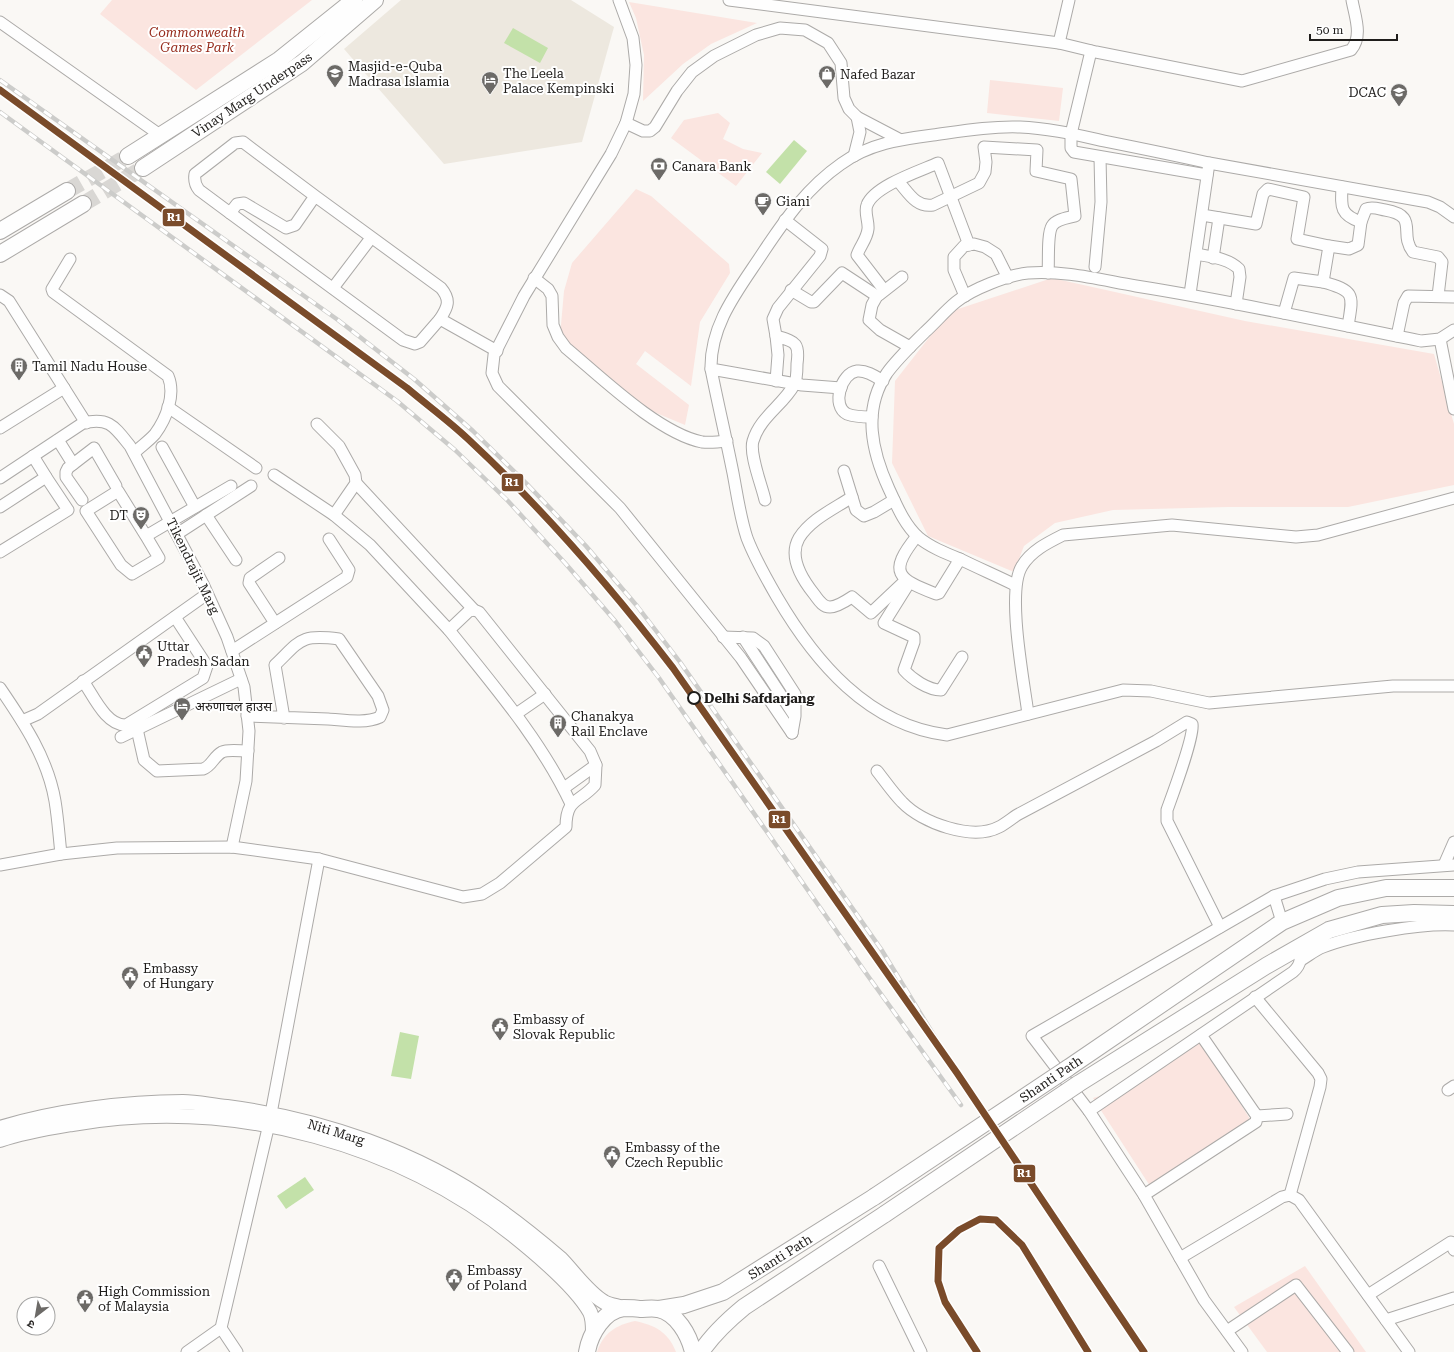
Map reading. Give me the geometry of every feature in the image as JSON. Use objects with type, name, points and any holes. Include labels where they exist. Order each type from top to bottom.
[{"type":"main road","name":"Vinay Marg Underpass","points":[[128,156],[279,60],[354,0]]},
{"type":"main road","name":"Vinay Marg Underpass","points":[[143,168],[302,63],[375,0]]},
{"type":"main road","points":[[0,231],[67,191]]},
{"type":"main road","points":[[0,254],[83,204]]},
{"type":"main road","name":"Shanti Path","points":[[623,1308],[659,1309],[684,1305],[723,1292],[874,1197],[1068,1068],[1282,922],[1338,898],[1379,890],[1436,887],[1454,888]]},
{"type":"main road","name":"Shanti Path","points":[[701,1352],[726,1322],[744,1307],[1078,1084],[1300,953],[1329,930],[1382,915],[1414,913],[1454,914]]},
{"type":"main road","points":[[587,1352],[593,1332],[606,1317],[623,1308]]},
{"type":"main road","points":[[659,1309],[668,1313],[682,1327],[688,1335],[693,1352]]},
{"type":"street","points":[[619,0],[633,38],[636,65],[634,94],[626,123],[611,154],[534,278],[497,351],[492,373],[498,386],[620,508],[724,637],[741,658],[792,733],[795,716],[743,637],[724,637]]},
{"type":"street","points":[[729,0],[1059,43],[1242,81],[1351,50],[1357,43],[1358,34],[1352,0]]},
{"type":"street","points":[[1059,43],[1069,0]]},
{"type":"street","points":[[0,22],[160,135]]},
{"type":"street","points":[[626,123],[643,131],[650,131],[655,127],[677,91],[692,72],[714,56],[756,35],[780,28],[805,30],[828,43],[841,63],[844,98],[849,108],[857,117],[899,139]]},
{"type":"street","points":[[1092,51],[1071,134],[1071,148],[1074,152],[1208,175]]},
{"type":"street","points":[[854,156],[860,132],[857,117]]},
{"type":"street","points":[[1454,217],[1440,206],[1428,202],[1209,163],[1071,134],[1022,127],[988,127],[899,139],[868,149],[842,163],[820,180],[800,200],[727,307],[711,354],[711,369],[747,536],[764,575],[800,634],[828,670],[846,687],[882,713],[929,733],[947,735],[1123,690],[1151,691],[1209,703],[1393,686],[1454,686]]},
{"type":"street","points":[[243,142],[371,238],[441,288],[446,294],[449,302],[447,310],[420,342],[416,344],[403,340],[230,213],[199,190],[196,186],[194,178],[196,174],[235,143],[243,142]]},
{"type":"street","points":[[898,181],[918,204],[925,207],[933,205],[979,183],[985,172],[986,162],[984,147],[1037,150],[1036,171],[1071,179],[1075,206],[1075,216],[1057,222],[1052,226],[1050,234],[1048,273]]},
{"type":"street","points":[[1095,267],[1101,202],[1100,157]]},
{"type":"street","points":[[881,293],[857,255],[865,240],[868,230],[867,204],[886,186],[938,163],[969,245]]},
{"type":"street","points":[[1190,294],[1209,163]]},
{"type":"street","points":[[1342,187],[1343,210],[1349,218],[1361,222]]},
{"type":"street","points":[[1202,215],[1256,224],[1263,194],[1268,189],[1304,197],[1297,239],[1349,249],[1358,246],[1361,222],[1366,209],[1370,207],[1394,211],[1403,215],[1407,222],[1409,247],[1413,252],[1438,257],[1442,262],[1438,296]]},
{"type":"street","points":[[230,213],[237,204],[244,203],[281,226],[290,227],[295,224],[315,196]]},
{"type":"street","points":[[1213,258],[1219,218]]},
{"type":"street","points":[[776,381],[778,355],[773,319],[778,308],[791,290],[820,256],[822,249],[785,220]]},
{"type":"street","points":[[333,288],[371,238]]},
{"type":"street","points":[[965,296],[954,270],[954,258],[964,246],[974,244],[985,247],[996,254],[1008,278]]},
{"type":"street","points":[[1323,282],[1329,246]]},
{"type":"street","points":[[1196,254],[1234,264],[1239,269],[1240,277],[1236,304]]},
{"type":"street","points":[[70,259],[52,289],[53,292],[168,376],[171,383],[170,400],[165,417],[154,435],[134,453]]},
{"type":"street","points":[[791,290],[811,302],[814,302],[842,273],[881,293]]},
{"type":"street","points":[[1015,585],[931,546],[917,536],[905,522],[894,500],[879,467],[873,445],[871,427],[872,417],[876,396],[883,381],[891,368],[910,347],[958,300],[981,288],[1008,278],[1027,273],[1048,273],[1190,294],[1421,341],[1440,339],[1454,330]]},
{"type":"street","points":[[902,277],[881,293],[872,305],[869,320],[880,330],[910,347]]},
{"type":"street","points":[[534,278],[548,289],[552,296],[553,325],[558,337],[566,348],[635,404],[670,430],[704,442],[727,441]]},
{"type":"street","points":[[1284,313],[1294,278],[1323,282],[1340,287],[1347,291],[1350,296],[1351,304],[1348,326]]},
{"type":"street","points":[[0,295],[9,301],[86,423]]},
{"type":"street","points":[[1397,336],[1404,303],[1408,296],[1454,297]]},
{"type":"street","points":[[440,319],[497,351]]},
{"type":"street","points":[[765,500],[753,451],[753,441],[763,421],[795,384],[799,351],[797,345],[792,341],[776,336]]},
{"type":"street","points":[[1440,339],[1454,409]]},
{"type":"street","points":[[711,369],[795,384],[841,388]]},
{"type":"street","points":[[872,417],[846,414],[838,401],[841,388],[846,377],[856,371],[868,373],[883,381]]},
{"type":"street","points":[[0,428],[64,388]]},
{"type":"street","points":[[168,407],[256,468]]},
{"type":"street","name":"Tikendrajit Marg","points":[[0,478],[86,423],[97,420],[107,422],[116,428],[134,453],[207,594],[232,651],[244,687],[249,731],[246,781],[232,847]]},
{"type":"street","points":[[0,865],[61,854],[117,848],[232,847],[319,859],[443,893],[463,897],[482,894],[500,883],[566,827],[566,817],[571,804],[596,785],[596,765],[590,751],[480,612],[474,610],[356,483],[355,475],[339,446],[317,424]]},
{"type":"street","points":[[58,440],[73,464]]},
{"type":"street","points":[[162,447],[195,507]]},
{"type":"street","points":[[82,500],[66,476],[66,472],[73,464],[94,448],[116,486]]},
{"type":"street","points":[[0,552],[68,510],[33,456]]},
{"type":"street","points":[[844,471],[856,510],[864,516],[894,500]]},
{"type":"street","points":[[274,475],[334,515],[370,546],[449,630],[516,714],[564,788],[571,804]]},
{"type":"street","points":[[0,507],[46,477]]},
{"type":"street","points":[[334,515],[356,483]]},
{"type":"street","points":[[146,536],[231,486]]},
{"type":"street","points":[[177,534],[251,486]]},
{"type":"street","points":[[118,491],[146,536],[159,558],[132,574],[121,565],[86,511],[118,491]]},
{"type":"street","points":[[852,497],[813,523],[799,538],[795,548],[797,564],[802,578],[821,603],[829,607],[837,605],[852,597],[871,613],[907,581]]},
{"type":"street","points":[[1028,714],[1014,604],[1015,585],[1021,567],[1032,553],[1063,536],[1172,525],[1296,537],[1318,535],[1454,498]]},
{"type":"street","points":[[206,515],[236,560]]},
{"type":"street","points":[[917,536],[901,559],[899,566],[901,575],[907,581],[936,594],[940,593],[960,559]]},
{"type":"street","points":[[232,651],[347,576],[349,570],[329,539]]},
{"type":"street","points":[[275,623],[249,583],[250,578],[278,558]]},
{"type":"street","points":[[907,581],[884,623],[914,637],[914,642],[904,670],[911,677],[935,690],[941,690],[962,657]]},
{"type":"street","points":[[22,721],[38,714],[207,594]]},
{"type":"street","points":[[449,630],[469,611],[474,610]]},
{"type":"street","points":[[83,681],[109,719],[120,725],[126,725],[203,678],[207,666],[175,617]]},
{"type":"street","points":[[247,716],[284,718],[375,720],[380,717],[383,710],[378,696],[339,639],[317,636],[301,640],[275,665],[284,718]]},
{"type":"street","points":[[121,737],[241,679]]},
{"type":"street","points":[[0,688],[22,721],[44,763],[55,801],[61,854]]},
{"type":"street","points":[[516,714],[545,694]]},
{"type":"street","points":[[877,771],[908,807],[925,818],[943,826],[972,833],[998,828],[1017,815],[1156,741],[1186,722],[1192,724],[1193,728],[1167,810],[1167,821],[1220,927]]},
{"type":"street","points":[[137,729],[144,760],[158,771],[203,769],[210,767],[214,759],[223,751],[248,751]]},
{"type":"street","points":[[564,788],[596,765]]},
{"type":"street","points":[[1242,1352],[1204,1300],[1144,1195],[1089,1111],[1032,1036],[1274,896],[1325,879],[1358,872],[1449,865],[1454,842]]},
{"type":"street","points":[[187,1352],[221,1328],[269,1119],[319,859]]},
{"type":"street","points":[[1274,896],[1282,922]]},
{"type":"street","points":[[1089,1111],[1201,1035],[1255,996],[1293,972],[1299,966],[1300,953],[1351,939],[1418,927],[1454,924]]},
{"type":"street","points":[[1255,996],[1318,1073],[1321,1079],[1290,1195]]},
{"type":"street","points":[[1144,1195],[1251,1127],[1256,1122],[1257,1116],[1201,1035]]},
{"type":"street","name":"Niti Marg","points":[[0,1128],[54,1115],[103,1108],[184,1102],[348,1135],[440,1172],[482,1198],[523,1227],[560,1259],[603,1302],[623,1308]]},
{"type":"street","points":[[1257,1116],[1287,1114]]},
{"type":"street","name":"Niti Marg","points":[[0,1140],[47,1128],[92,1120],[137,1116],[269,1119],[361,1150],[403,1167],[443,1188],[482,1212],[519,1239],[554,1269],[591,1314],[593,1332]]},
{"type":"street","points":[[1180,1258],[1282,1196],[1290,1195],[1298,1200],[1409,1352]]},
{"type":"street","points":[[1368,1296],[1451,1242],[1454,1250]]},
{"type":"street","points":[[879,1266],[921,1352]]},
{"type":"street","points":[[1227,1331],[1296,1285],[1348,1352]]},
{"type":"street","points":[[1386,1320],[1454,1298]]},
{"type":"street","points":[[221,1328],[237,1352]]},
{"type":"shaded area","name":"The Leela Palace Kempinski","points":[[401,0],[571,0],[614,27],[582,142],[444,164],[344,49]]},
{"type":"shaded area","points":[[513,28],[548,48],[540,63],[504,43]]},
{"type":"shaded area","points":[[794,140],[807,151],[780,184],[766,172]]},
{"type":"shaded area","points":[[400,1032],[419,1036],[411,1079],[391,1076]]},
{"type":"shaded area","points":[[305,1177],[314,1190],[286,1209],[277,1196]]},
{"type":"green space","name":"Commonwealth Games Park","points":[[112,0],[312,0],[196,90],[100,14]]},
{"type":"green space","points":[[629,2],[757,23],[711,44],[683,64],[643,101],[644,55],[636,18]]},
{"type":"green space","points":[[990,80],[1063,88],[1059,121],[987,113]]},
{"type":"green space","points":[[718,113],[730,123],[723,139],[743,149],[762,153],[736,186],[671,138],[684,120]]},
{"type":"green space","points":[[636,189],[651,196],[729,264],[730,273],[700,322],[691,386],[645,351],[636,364],[689,405],[685,425],[649,410],[560,336],[564,291],[572,263]]},
{"type":"green space","points":[[1052,278],[1245,321],[1434,354],[1454,424],[1454,485],[1348,507],[1228,507],[1113,510],[1055,523],[1024,546],[1014,572],[928,536],[892,463],[895,381],[949,312]]},
{"type":"green space","points":[[1197,1035],[1250,1119],[1150,1186],[1093,1098],[1103,1095]]},
{"type":"green space","points":[[1305,1266],[1366,1352],[1267,1352],[1234,1307]]},
{"type":"green space","points":[[635,1321],[660,1330],[669,1339],[676,1352],[597,1352],[603,1340],[611,1331],[622,1325]]},
{"type":"tunnel","points":[[67,191],[128,156]]},
{"type":"tunnel","points":[[83,204],[143,168]]},
{"type":"railway","points":[[0,80],[338,320],[414,379],[473,431],[526,483],[586,546],[637,606],[680,662],[881,949],[957,1073]]},
{"type":"railway","points":[[0,112],[397,401],[455,450],[508,501],[565,563],[616,622],[659,678],[868,976],[961,1105]]},
{"type":"railway","points":[[977,1352],[945,1302],[938,1281],[939,1248],[959,1230],[980,1219],[996,1220],[1022,1245],[1088,1352]]},
{"type":"transit line","name":"R1","points":[[0,90],[407,388],[446,419],[523,493],[575,549],[625,607],[673,668],[957,1073],[1144,1352]]},
{"type":"transit line","name":"R1","points":[[977,1352],[945,1302],[938,1281],[939,1248],[959,1230],[980,1219],[996,1220],[1022,1245],[1088,1352]]},
{"type":"place","name":"Masjid-e-Quba Madrasa Islamia","points":[[335,88]]},
{"type":"place","name":"Nafed Bazar","points":[[827,89]]},
{"type":"place","name":"The Leela Palace Kempinski","points":[[490,95]]},
{"type":"place","name":"DCAC","points":[[1399,107]]},
{"type":"place","name":"Canara Bank","points":[[659,181]]},
{"type":"place","name":"Giani","points":[[763,216]]},
{"type":"place","name":"Tamil Nadu House","points":[[19,381]]},
{"type":"place","name":"DT","points":[[141,530]]},
{"type":"place","name":"Uttar Pradesh Sadan","points":[[144,668]]},
{"type":"place","name":"Delhi Safdarjang","points":[[694,698]]},
{"type":"place","name":"अरुणाचल हाउस","points":[[182,721]]},
{"type":"place","name":"Chanakya Rail Enclave","points":[[558,738]]},
{"type":"place","name":"Embassy of Hungary","points":[[130,990]]},
{"type":"place","name":"Embassy of Slovak Republic","points":[[500,1041]]},
{"type":"place","name":"Embassy of the Czech Republic","points":[[612,1169]]},
{"type":"place","name":"Embassy of Poland","points":[[454,1292]]},
{"type":"place","name":"High Commission of Malaysia","points":[[85,1313]]}]
